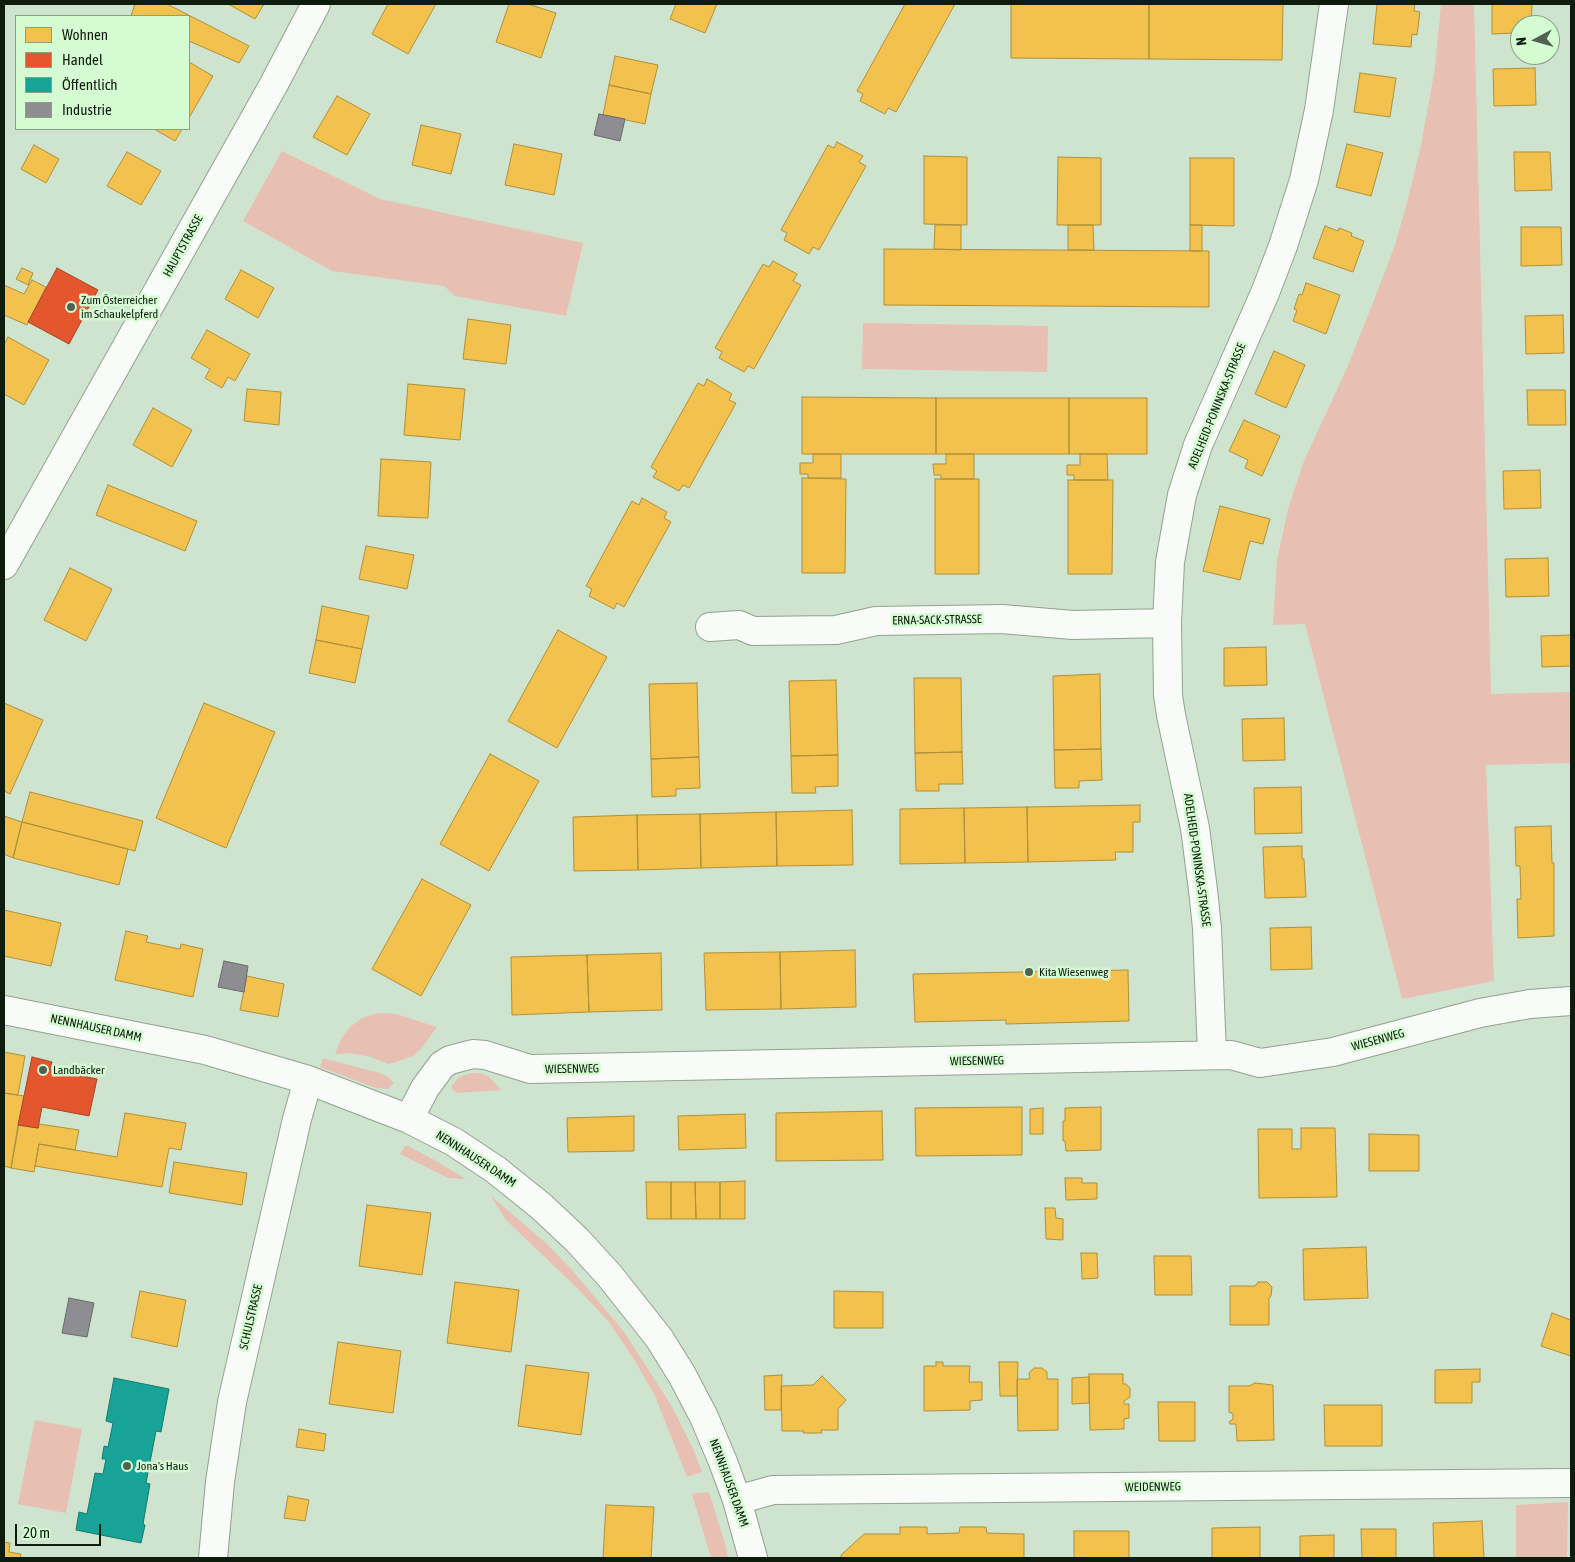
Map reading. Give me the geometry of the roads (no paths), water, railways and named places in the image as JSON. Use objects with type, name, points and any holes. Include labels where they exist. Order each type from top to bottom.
[{"type":"street","name":"HAUPTSTRASSE","points":[[4,564],[274,84],[316,4]]},
{"type":"street","name":"ADELHEID-PONINSKA-STRASSE","points":[[1212,1055],[1207,928],[1203,890],[1190,800],[1168,695],[1167,623],[1170,562],[1182,495],[1198,445],[1265,292],[1304,180],[1318,110],[1334,4]]},
{"type":"street","name":"ERNA-SACK-STRASSE","points":[[710,627],[739,625],[753,631],[836,630],[876,621],[1002,619],[1073,625],[1167,623]]},
{"type":"street","name":"WIESENWEG","points":[[409,1120],[425,1088],[442,1065],[450,1060],[473,1054],[485,1055],[530,1069],[1212,1055],[1231,1055],[1260,1063],[1298,1059],[1333,1052],[1480,1013],[1530,1004],[1571,1001]]},
{"type":"street","name":"NENNHAUSER DAMM","points":[[4,1010],[205,1050],[308,1080],[409,1120],[454,1142],[519,1187],[577,1240],[609,1275],[659,1338],[682,1375],[704,1417],[737,1500],[752,1558]]},
{"type":"street","name":"SCHULSTRASSE","points":[[212,1558],[220,1482],[232,1402],[297,1119],[308,1080]]},
{"type":"street","name":"WEIDENWEG","points":[[737,1500],[773,1490],[1571,1483]]},
{"type":"place","name":"Zum Österreicher im Schaukelpferd","points":[[71,307]]},
{"type":"place","name":"Kita Wiesenweg","points":[[1029,972]]},
{"type":"place","name":"Landbäcker","points":[[43,1070]]},
{"type":"place","name":"Jona's Haus","points":[[127,1466]]}]
